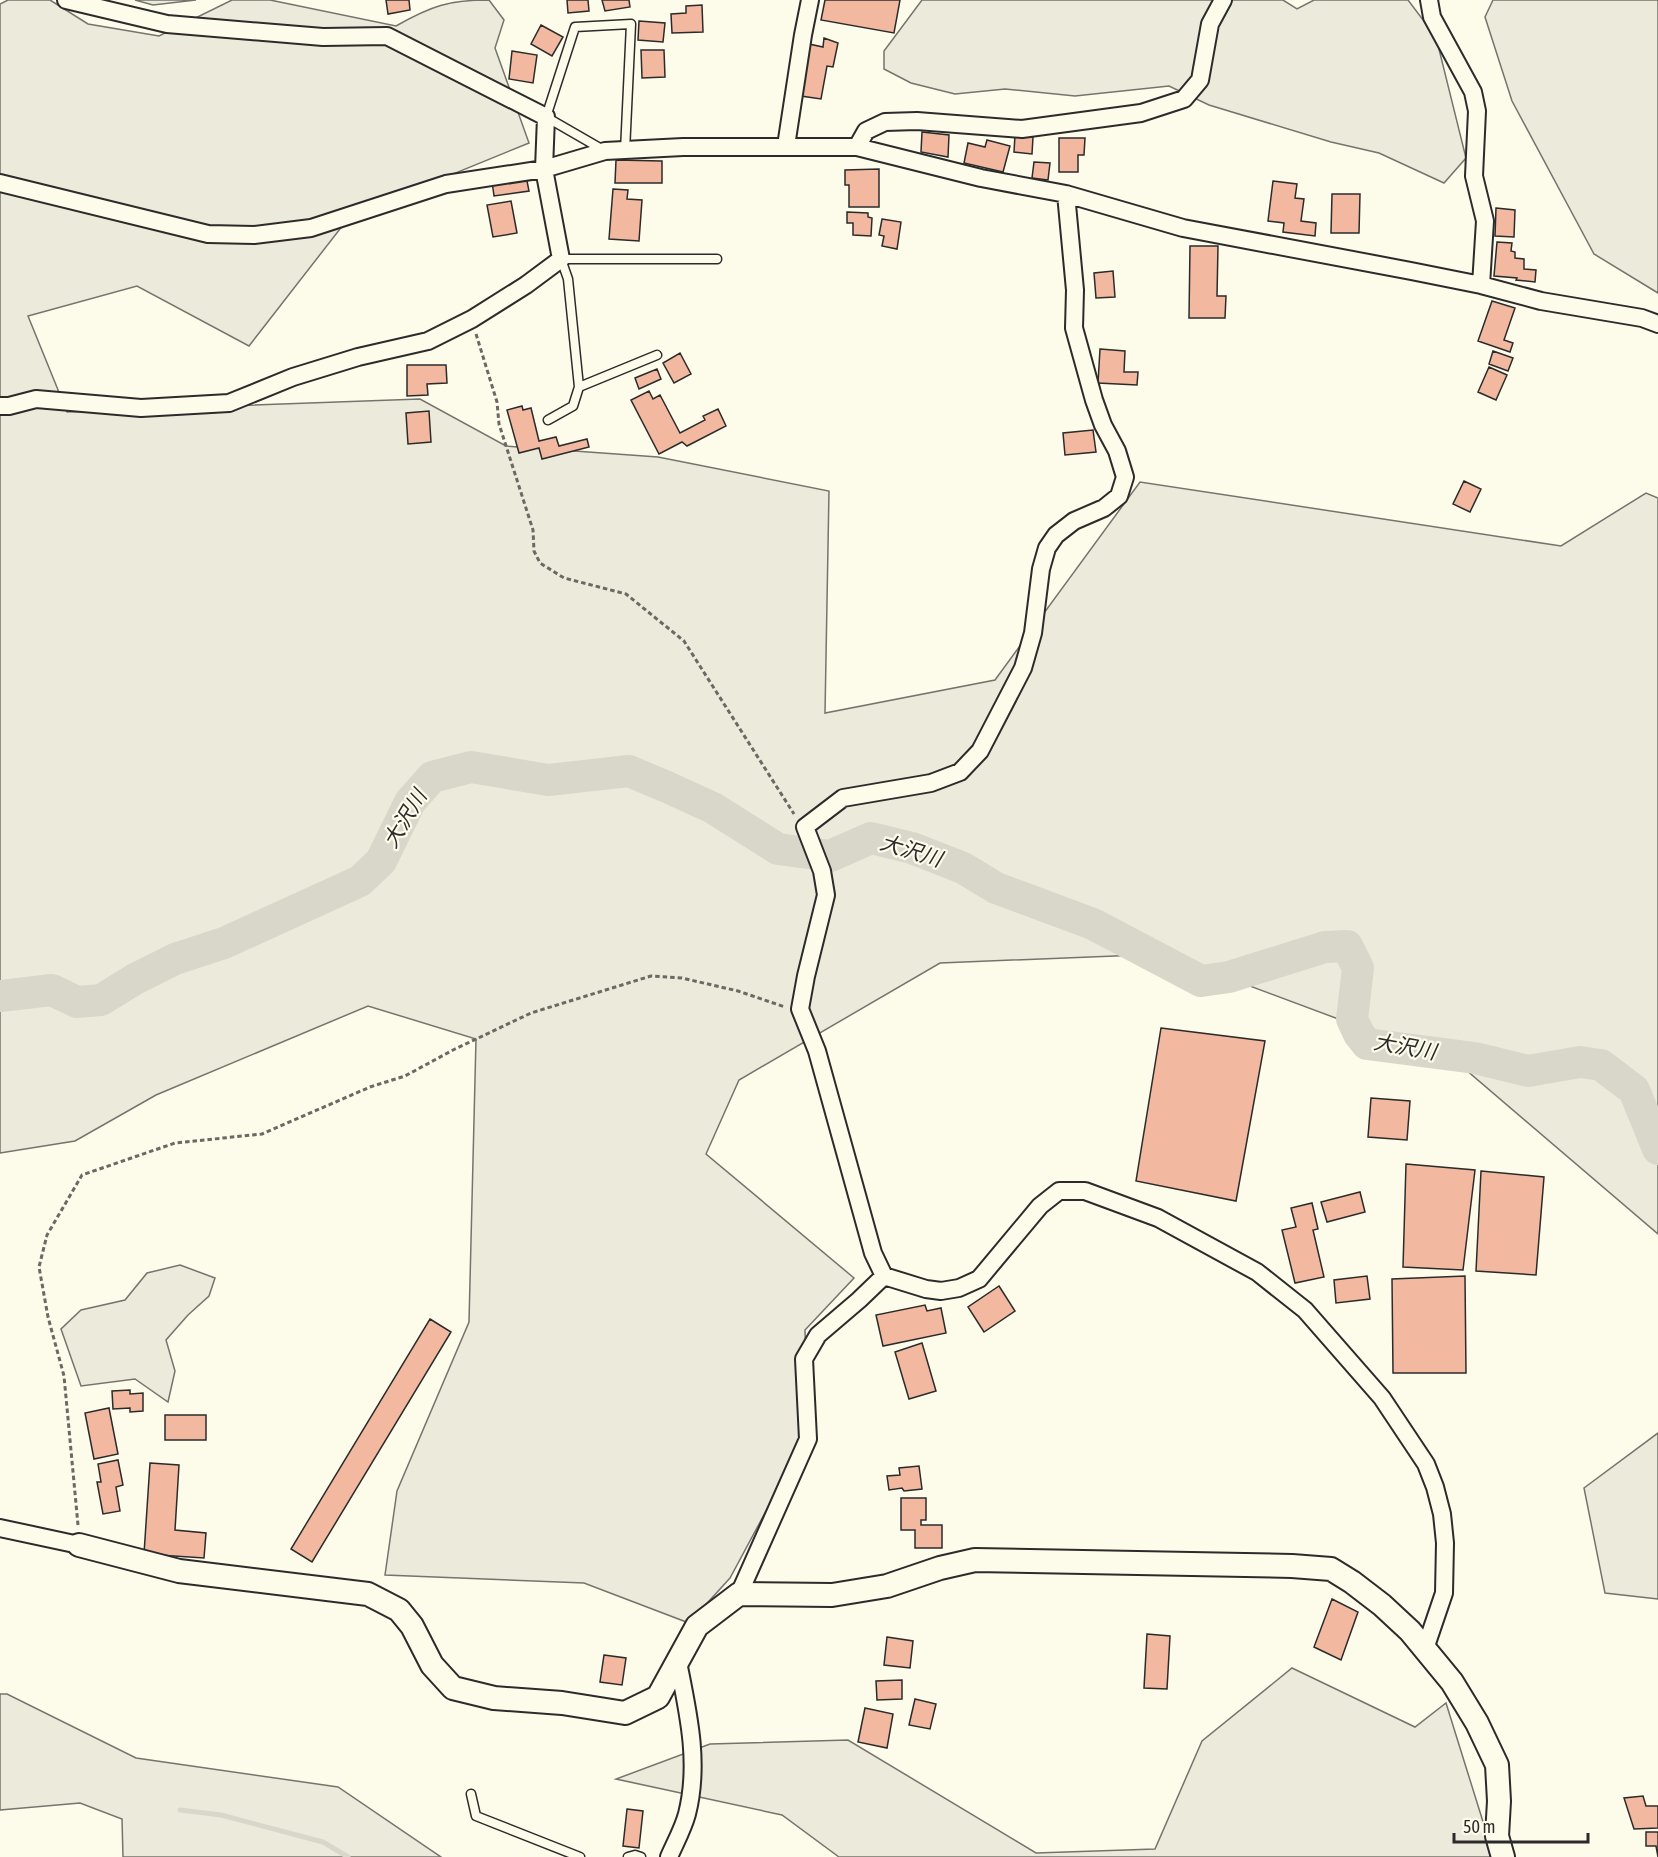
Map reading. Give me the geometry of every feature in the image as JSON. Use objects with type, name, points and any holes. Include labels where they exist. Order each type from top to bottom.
[{"type":"street","points":[[0,406],[36,399],[141,408],[229,403],[293,377],[358,357],[428,340],[472,319],[526,285],[561,259],[544,169],[546,117],[387,36],[323,37],[167,24],[66,0]]},
{"type":"street","points":[[786,146],[810,0]]},
{"type":"street","points":[[856,147],[866,131],[885,122],[917,121],[1022,129],[1141,113],[1184,99],[1200,80],[1210,24],[1223,0]]},
{"type":"street","points":[[1429,0],[1432,17],[1473,92],[1477,111],[1474,176],[1485,221],[1481,285]]},
{"type":"street","points":[[0,183],[208,234],[254,235],[311,228],[446,184],[544,169],[605,151],[683,147],[856,147],[981,178],[1066,194],[1183,228],[1481,285],[1541,301],[1650,317],[1658,324]]},
{"type":"street","points":[[1066,194],[1074,279],[1074,328],[1094,400],[1103,425],[1117,451],[1125,477],[1119,496],[1104,508],[1074,521],[1056,535],[1047,548],[1041,568],[1033,633],[1023,668],[980,752],[960,772],[931,783],[843,798],[805,827],[822,871],[826,895],[800,1009],[818,1050],[873,1253],[884,1276],[927,1289],[941,1291],[959,1288],[979,1279],[1040,1206],[1059,1191],[1086,1191],[1158,1218],[1257,1272],[1305,1310],[1382,1398],[1426,1464],[1435,1487],[1442,1514],[1445,1543],[1444,1593],[1425,1649]]},
{"type":"street","points":[[0,1528],[179,1570],[368,1594],[399,1610],[412,1626],[432,1665],[453,1688],[494,1698],[562,1703],[625,1713],[658,1697],[697,1626],[739,1593],[808,1439],[804,1359],[818,1335],[884,1276]]},
{"type":"street","points":[[739,1593],[832,1595],[887,1586],[940,1568],[975,1560],[1292,1566],[1330,1569],[1382,1605],[1410,1630],[1452,1682],[1477,1723],[1497,1765],[1499,1801],[1497,1836],[1503,1857]]},
{"type":"street","points":[[669,1857],[687,1815],[693,1770],[691,1728],[678,1662]]},
{"type":"lane","points":[[605,151],[546,117],[576,27],[631,24],[624,150]]},
{"type":"lane","points":[[548,420],[573,406],[579,387],[568,279],[561,259],[717,259]]},
{"type":"lane","points":[[579,387],[657,355]]},
{"type":"lane","points":[[471,1794],[476,1816],[580,1857]]},
{"type":"lane","points":[[628,1857],[635,1855],[641,1857]]},
{"type":"path","points":[[472,319],[497,402],[502,435],[533,530],[534,551],[540,563],[564,578],[626,594],[684,641],[794,814],[805,827]]},
{"type":"path","points":[[79,1545],[74,1468],[64,1376],[48,1317],[39,1267],[47,1235],[81,1175],[175,1143],[262,1134],[370,1087],[405,1076],[531,1012],[651,976],[682,978],[800,1009]]},
{"type":"shaded area","points":[[8,0],[50,0],[88,24],[159,36],[232,0],[270,0],[396,26],[420,14],[451,3],[489,0],[504,20],[495,48],[529,143],[350,216],[249,346],[137,286],[28,316],[67,412],[420,399],[506,446],[658,457],[829,491],[825,713],[995,680],[1140,482],[1561,546],[1646,493],[1658,498],[1658,1234],[1459,1064],[1164,954],[940,963],[739,1080],[706,1154],[854,1278],[805,1330],[808,1433],[730,1578],[689,1623],[584,1583],[385,1575],[397,1491],[469,1322],[476,1039],[368,1006],[156,1095],[75,1141],[0,1153],[0,4]]},
{"type":"shaded area","points":[[135,0],[196,0],[153,5]]},
{"type":"shaded area","points":[[922,0],[1283,0],[1297,9],[1314,0],[1408,0],[1436,37],[1466,158],[1444,183],[1379,153],[1331,142],[1209,105],[1169,86],[1075,96],[1005,89],[955,94],[911,83],[884,69],[884,51]]},
{"type":"shaded area","points":[[1493,0],[1658,0],[1658,293],[1594,254],[1512,101],[1485,17]]},
{"type":"shaded area","points":[[180,1265],[215,1278],[209,1296],[166,1340],[175,1371],[168,1402],[135,1379],[81,1386],[61,1329],[81,1310],[125,1300],[147,1273]]},
{"type":"shaded area","points":[[1658,1433],[1658,1599],[1605,1593],[1584,1488]]},
{"type":"shaded area","points":[[1292,1668],[1415,1727],[1446,1703],[1494,1857],[839,1857],[782,1815],[616,1779],[710,1744],[848,1740],[1036,1853],[1155,1849],[1202,1741]]},
{"type":"shaded area","points":[[0,1694],[7,1694],[136,1758],[338,1787],[441,1857],[123,1857],[122,1819],[80,1803],[0,1810]]},
{"type":"building","points":[[386,0],[409,0],[410,10],[388,14]]},
{"type":"building","points":[[567,0],[588,0],[589,11],[568,13]]},
{"type":"building","points":[[602,0],[629,0],[630,7],[605,11]]},
{"type":"building","points":[[825,0],[900,0],[894,33],[821,20]]},
{"type":"building","points":[[702,5],[703,32],[672,33],[671,14],[686,13],[686,6]]},
{"type":"building","points":[[639,21],[665,23],[663,42],[638,40]]},
{"type":"building","points":[[541,25],[563,37],[552,56],[531,44]]},
{"type":"building","points":[[824,38],[838,43],[833,67],[827,66],[821,99],[801,96],[809,44],[823,47]]},
{"type":"building","points":[[641,50],[664,50],[665,77],[642,78]]},
{"type":"building","points":[[512,51],[537,55],[533,83],[509,79]]},
{"type":"building","points":[[922,132],[949,135],[948,157],[921,152]]},
{"type":"building","points":[[1015,135],[1033,137],[1032,154],[1014,152]]},
{"type":"building","points":[[1059,138],[1085,138],[1084,155],[1078,155],[1078,172],[1059,172]]},
{"type":"building","points":[[987,140],[1010,146],[1003,172],[964,163],[968,143],[985,147]]},
{"type":"building","points":[[616,160],[662,161],[662,183],[615,183]]},
{"type":"building","points":[[1034,162],[1050,163],[1048,180],[1032,178]]},
{"type":"building","points":[[879,169],[879,207],[849,207],[849,185],[845,185],[845,170]]},
{"type":"building","points":[[526,176],[529,191],[494,196],[492,181]]},
{"type":"building","points":[[1273,181],[1297,184],[1295,198],[1304,199],[1301,221],[1316,223],[1315,236],[1283,232],[1284,223],[1268,221]]},
{"type":"building","points":[[613,189],[628,190],[627,199],[642,200],[639,241],[609,239]]},
{"type":"building","points":[[1332,194],[1360,194],[1359,233],[1331,233]]},
{"type":"building","points":[[511,201],[517,233],[493,237],[487,205]]},
{"type":"building","points":[[1496,208],[1515,210],[1514,237],[1495,236]]},
{"type":"building","points":[[847,212],[868,213],[868,217],[872,218],[871,236],[853,235],[853,223],[847,223]]},
{"type":"building","points":[[882,219],[901,222],[897,249],[882,246],[884,236],[879,235]]},
{"type":"building","points":[[1497,242],[1512,243],[1511,251],[1515,252],[1515,258],[1524,259],[1524,269],[1536,270],[1535,282],[1494,276]]},
{"type":"building","points":[[1190,246],[1218,246],[1217,296],[1226,296],[1225,318],[1189,318]]},
{"type":"building","points":[[1113,271],[1115,297],[1096,298],[1094,273]]},
{"type":"building","points":[[1492,301],[1515,308],[1504,340],[1513,343],[1510,352],[1478,341]]},
{"type":"building","points":[[1100,349],[1125,351],[1124,372],[1138,372],[1137,385],[1098,383]]},
{"type":"building","points":[[1493,351],[1513,358],[1508,371],[1489,364]]},
{"type":"building","points":[[680,353],[691,374],[674,383],[663,363]]},
{"type":"building","points":[[407,365],[446,365],[447,383],[427,384],[428,395],[407,396]]},
{"type":"building","points":[[1489,367],[1507,375],[1496,400],[1478,392]]},
{"type":"building","points":[[657,369],[661,379],[639,389],[635,378]]},
{"type":"building","points":[[649,391],[653,399],[660,395],[680,433],[705,420],[703,416],[718,409],[726,426],[687,446],[682,442],[659,454],[631,400]]},
{"type":"building","points":[[522,406],[523,410],[531,408],[539,441],[556,437],[559,446],[587,439],[589,447],[542,459],[539,448],[519,453],[507,410]]},
{"type":"building","points":[[429,411],[431,442],[408,444],[406,413]]},
{"type":"building","points":[[1093,430],[1096,452],[1065,455],[1063,433]]},
{"type":"building","points":[[1464,481],[1481,489],[1470,512],[1453,504]]},
{"type":"building","points":[[1161,1028],[1265,1041],[1236,1201],[1136,1181]]},
{"type":"building","points":[[1371,1098],[1410,1101],[1407,1140],[1368,1137]]},
{"type":"building","points":[[1406,1164],[1475,1170],[1463,1270],[1403,1267]]},
{"type":"building","points":[[1481,1171],[1544,1177],[1536,1275],[1476,1271]]},
{"type":"building","points":[[1360,1192],[1365,1212],[1327,1222],[1321,1202]]},
{"type":"building","points":[[1312,1203],[1318,1229],[1313,1230],[1324,1277],[1295,1283],[1282,1230],[1296,1227],[1291,1208]]},
{"type":"building","points":[[1367,1276],[1370,1299],[1336,1303],[1334,1280]]},
{"type":"building","points":[[1465,1276],[1466,1373],[1393,1373],[1392,1279]]},
{"type":"building","points":[[999,1286],[1015,1311],[984,1332],[968,1307]]},
{"type":"building","points":[[925,1305],[927,1311],[941,1308],[946,1333],[883,1346],[876,1315]]},
{"type":"building","points":[[430,1319],[451,1332],[312,1562],[291,1549]]},
{"type":"building","points":[[922,1343],[936,1391],[909,1399],[895,1352]]},
{"type":"building","points":[[130,1390],[130,1394],[143,1393],[143,1411],[130,1412],[130,1408],[113,1409],[112,1391]]},
{"type":"building","points":[[109,1408],[118,1454],[94,1459],[85,1413]]},
{"type":"building","points":[[165,1415],[206,1415],[206,1440],[165,1440]]},
{"type":"building","points":[[118,1460],[123,1485],[116,1487],[120,1511],[103,1514],[97,1482],[101,1482],[98,1464]]},
{"type":"building","points":[[150,1463],[179,1465],[175,1530],[206,1533],[204,1558],[144,1554]]},
{"type":"building","points":[[919,1466],[922,1489],[889,1490],[887,1476],[900,1475],[899,1468]]},
{"type":"building","points":[[901,1498],[926,1498],[926,1520],[921,1520],[921,1525],[942,1525],[942,1548],[915,1548],[915,1530],[901,1530]]},
{"type":"building","points":[[1332,1599],[1358,1612],[1341,1660],[1314,1647]]},
{"type":"building","points":[[1147,1634],[1170,1636],[1167,1689],[1144,1688]]},
{"type":"building","points":[[887,1637],[913,1641],[910,1668],[884,1665]]},
{"type":"building","points":[[604,1655],[626,1658],[622,1685],[600,1682]]},
{"type":"building","points":[[902,1680],[902,1699],[877,1700],[876,1681]]},
{"type":"building","points":[[915,1699],[936,1704],[930,1729],[909,1725]]},
{"type":"building","points":[[865,1708],[893,1714],[887,1748],[858,1742]]},
{"type":"building","points":[[1643,1796],[1646,1806],[1658,1806],[1658,1828],[1634,1829],[1624,1798]]},
{"type":"building","points":[[627,1809],[643,1811],[639,1848],[623,1846]]},
{"type":"building","points":[[1646,1832],[1658,1832],[1658,1857],[1656,1846],[1646,1846]]},
{"type":"waterway","name":"大沢川","points":[[0,996],[52,990],[77,1002],[101,1000],[135,979],[175,959],[224,943],[360,881],[381,861],[410,802],[432,777],[471,767],[548,780],[629,771],[713,808],[778,849],[830,856],[871,838],[912,848],[963,868],[996,888],[1093,924],[1201,981],[1229,977],[1325,947],[1347,946],[1358,968],[1352,1019],[1367,1044],[1475,1058],[1528,1071],[1580,1062],[1601,1065],[1634,1090],[1658,1149]]},
{"type":"waterway","points":[[180,1810],[221,1815],[323,1842],[348,1857]]}]
